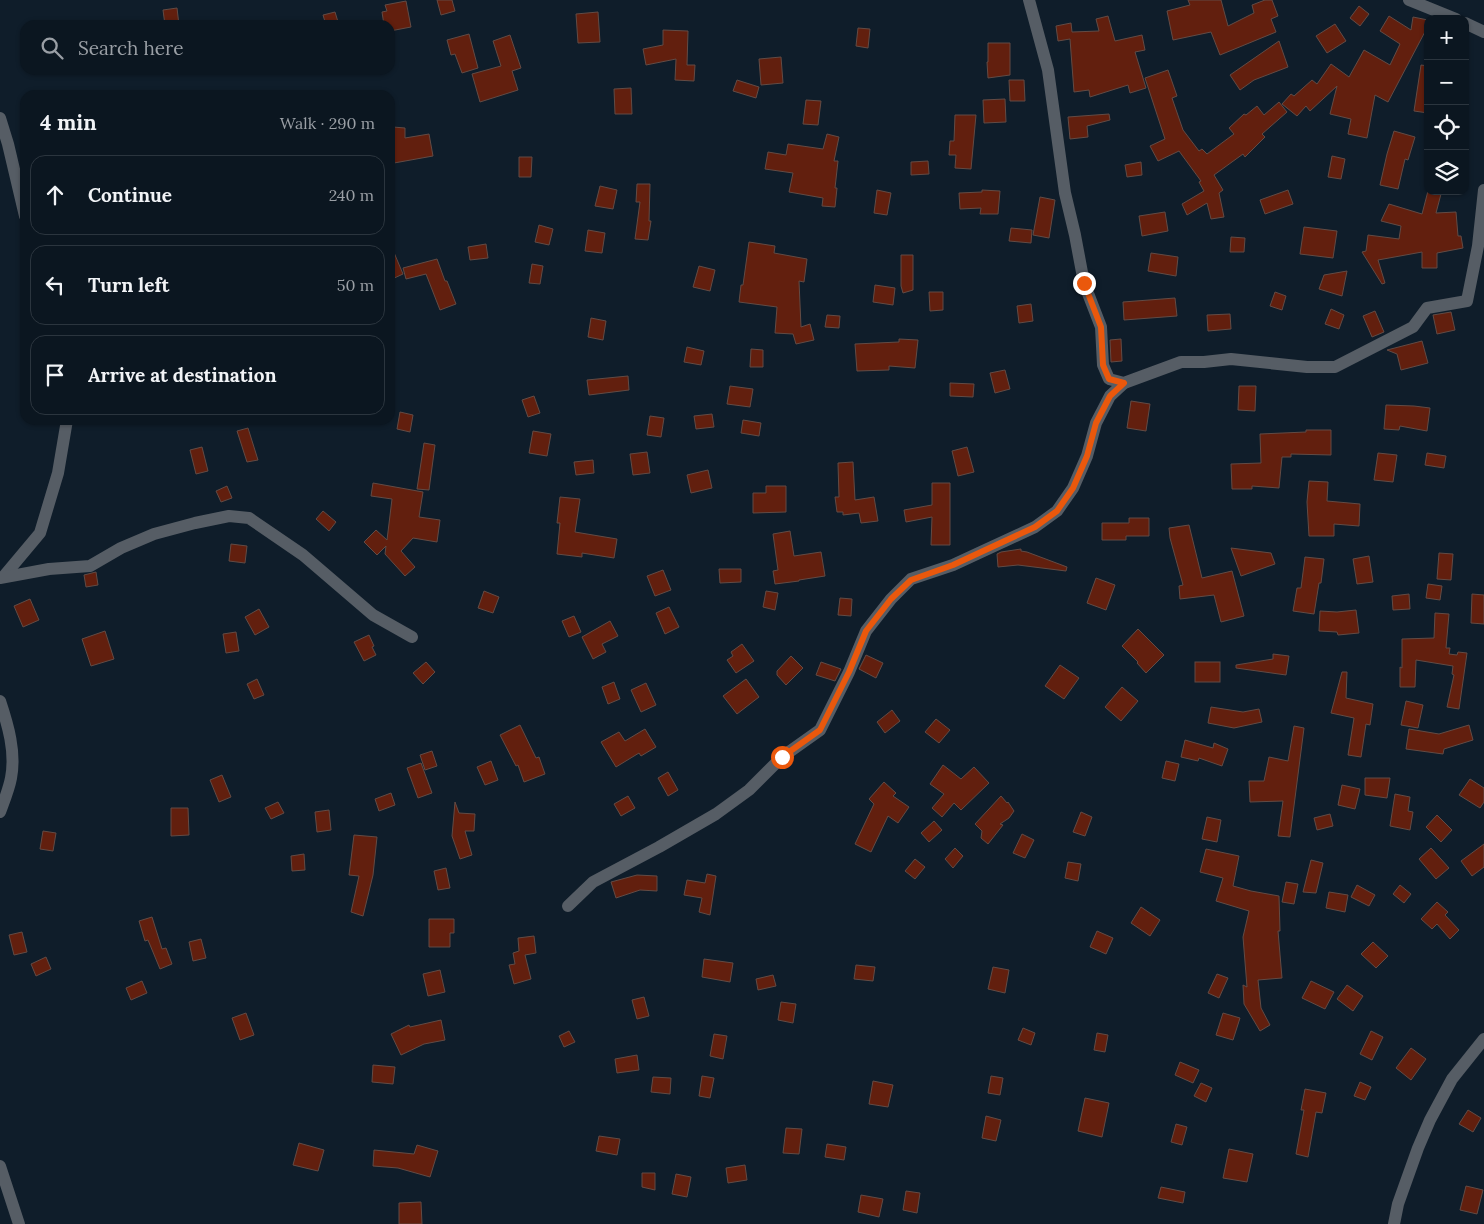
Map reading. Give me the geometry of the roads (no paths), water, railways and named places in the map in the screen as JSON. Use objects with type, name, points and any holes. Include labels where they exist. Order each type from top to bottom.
[{"type":"street","points":[[1029,0],[1048,70],[1065,192],[1076,235],[1084,283],[1101,327],[1103,365],[1109,379],[1124,383]]},
{"type":"street","points":[[1409,0],[1446,15]]},
{"type":"street","points":[[1469,25],[1484,32]]},
{"type":"street","points":[[0,118],[20,195]]},
{"type":"street","points":[[568,906],[593,882],[716,814],[749,790],[782,757],[820,730],[849,672],[866,631],[891,599],[911,580],[953,565],[1035,527],[1057,511],[1073,488],[1087,456],[1096,423],[1110,396],[1124,383],[1181,362],[1231,359],[1308,367],[1335,367],[1413,327],[1427,308],[1467,301],[1478,246],[1484,190]]},
{"type":"street","points":[[2,577],[40,533],[58,473],[66,425]]},
{"type":"street","points":[[2,577],[49,569],[90,566],[121,548],[154,534],[229,516],[249,518],[303,554],[373,615],[412,637]]},
{"type":"street","points":[[0,701],[10,733],[13,766],[11,780],[0,812]]},
{"type":"street","points":[[1394,1224],[1398,1204],[1430,1120],[1452,1079],[1484,1039]]},
{"type":"street","points":[[0,1166],[19,1224]]}]
